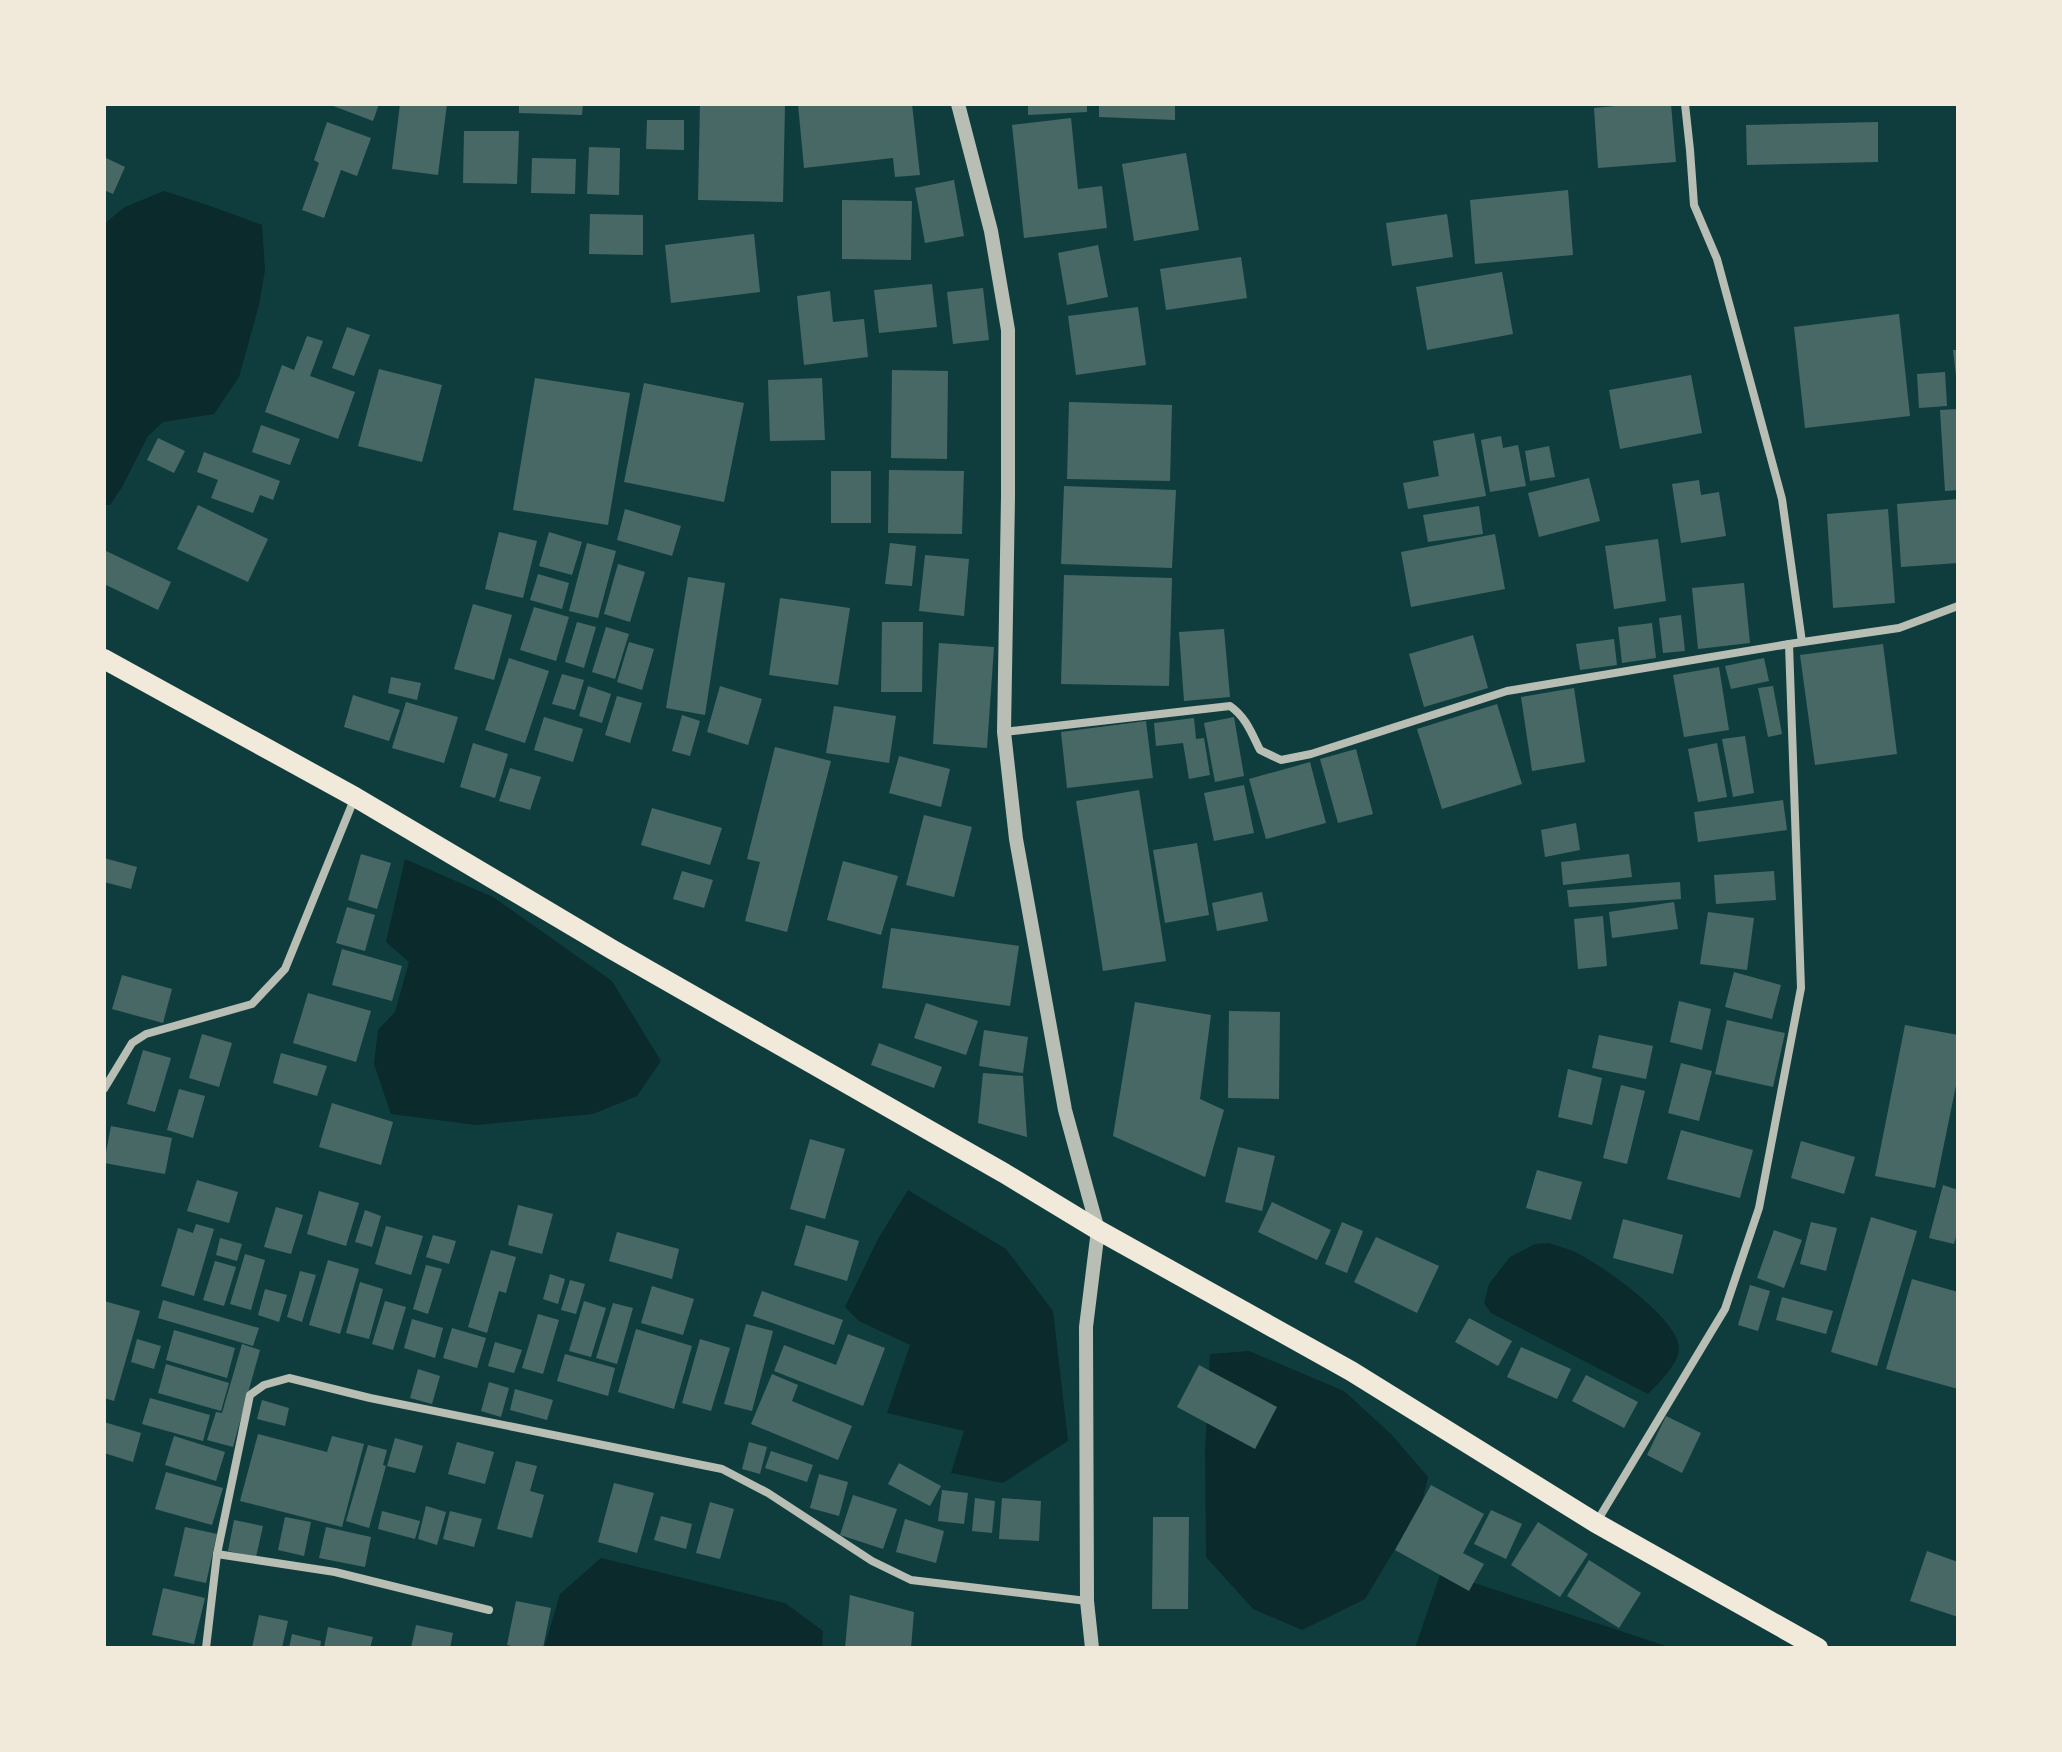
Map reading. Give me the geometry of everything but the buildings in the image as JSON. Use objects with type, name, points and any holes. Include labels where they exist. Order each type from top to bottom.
[{"type":"main road","points":[[104,659],[355,797],[1098,1230],[1351,1371],[1596,1523],[1818,1648]]},
{"type":"street","points":[[958,104],[991,231],[1008,330],[1004,732],[1016,839],[1065,1110],[1098,1230],[1086,1327],[1087,1601],[1092,1648]]},
{"type":"street","points":[[1685,104],[1694,205],[1717,259],[1782,499],[1802,642]]},
{"type":"street","points":[[1004,732],[1230,706],[1246,722],[1260,750],[1281,760],[1311,754],[1507,691],[1899,628],[1958,606]]},
{"type":"street","points":[[1596,1523],[1725,1309],[1759,1208],[1801,988],[1789,644]]},
{"type":"street","points":[[104,1089],[132,1043],[146,1034],[252,1004],[285,969],[355,797]]},
{"type":"street","points":[[206,1648],[217,1554],[250,1395],[264,1385],[289,1378],[370,1398],[722,1469],[768,1493],[872,1561],[911,1580],[1087,1601]]},
{"type":"street","points":[[217,1554],[335,1572],[489,1610]]},
{"type":"water","points":[[164,191],[262,225],[265,270],[259,305],[239,377],[214,414],[163,422],[148,436],[110,505],[104,505],[104,224],[125,207]]},
{"type":"water","points":[[405,859],[493,897],[612,981],[661,1061],[637,1096],[593,1114],[476,1125],[391,1114],[374,1064],[378,1030],[395,1012],[409,962],[386,942]]},
{"type":"water","points":[[908,1190],[1006,1249],[1053,1311],[1068,1441],[1003,1483],[951,1473],[964,1431],[887,1413],[910,1345],[859,1321],[845,1307],[878,1239]]},
{"type":"water","points":[[1549,1243],[1573,1251],[1601,1267],[1636,1293],[1667,1323],[1676,1337],[1678,1355],[1648,1394],[1491,1313],[1484,1303],[1489,1284],[1510,1257],[1535,1244]]},
{"type":"water","points":[[1249,1351],[1344,1391],[1391,1434],[1428,1477],[1421,1506],[1365,1599],[1302,1630],[1253,1609],[1206,1557],[1205,1449],[1210,1354]]},
{"type":"water","points":[[601,1558],[785,1603],[823,1631],[822,1648],[544,1648],[560,1594]]},
{"type":"water","points":[[1441,1572],[1672,1648],[1415,1648]]}]
